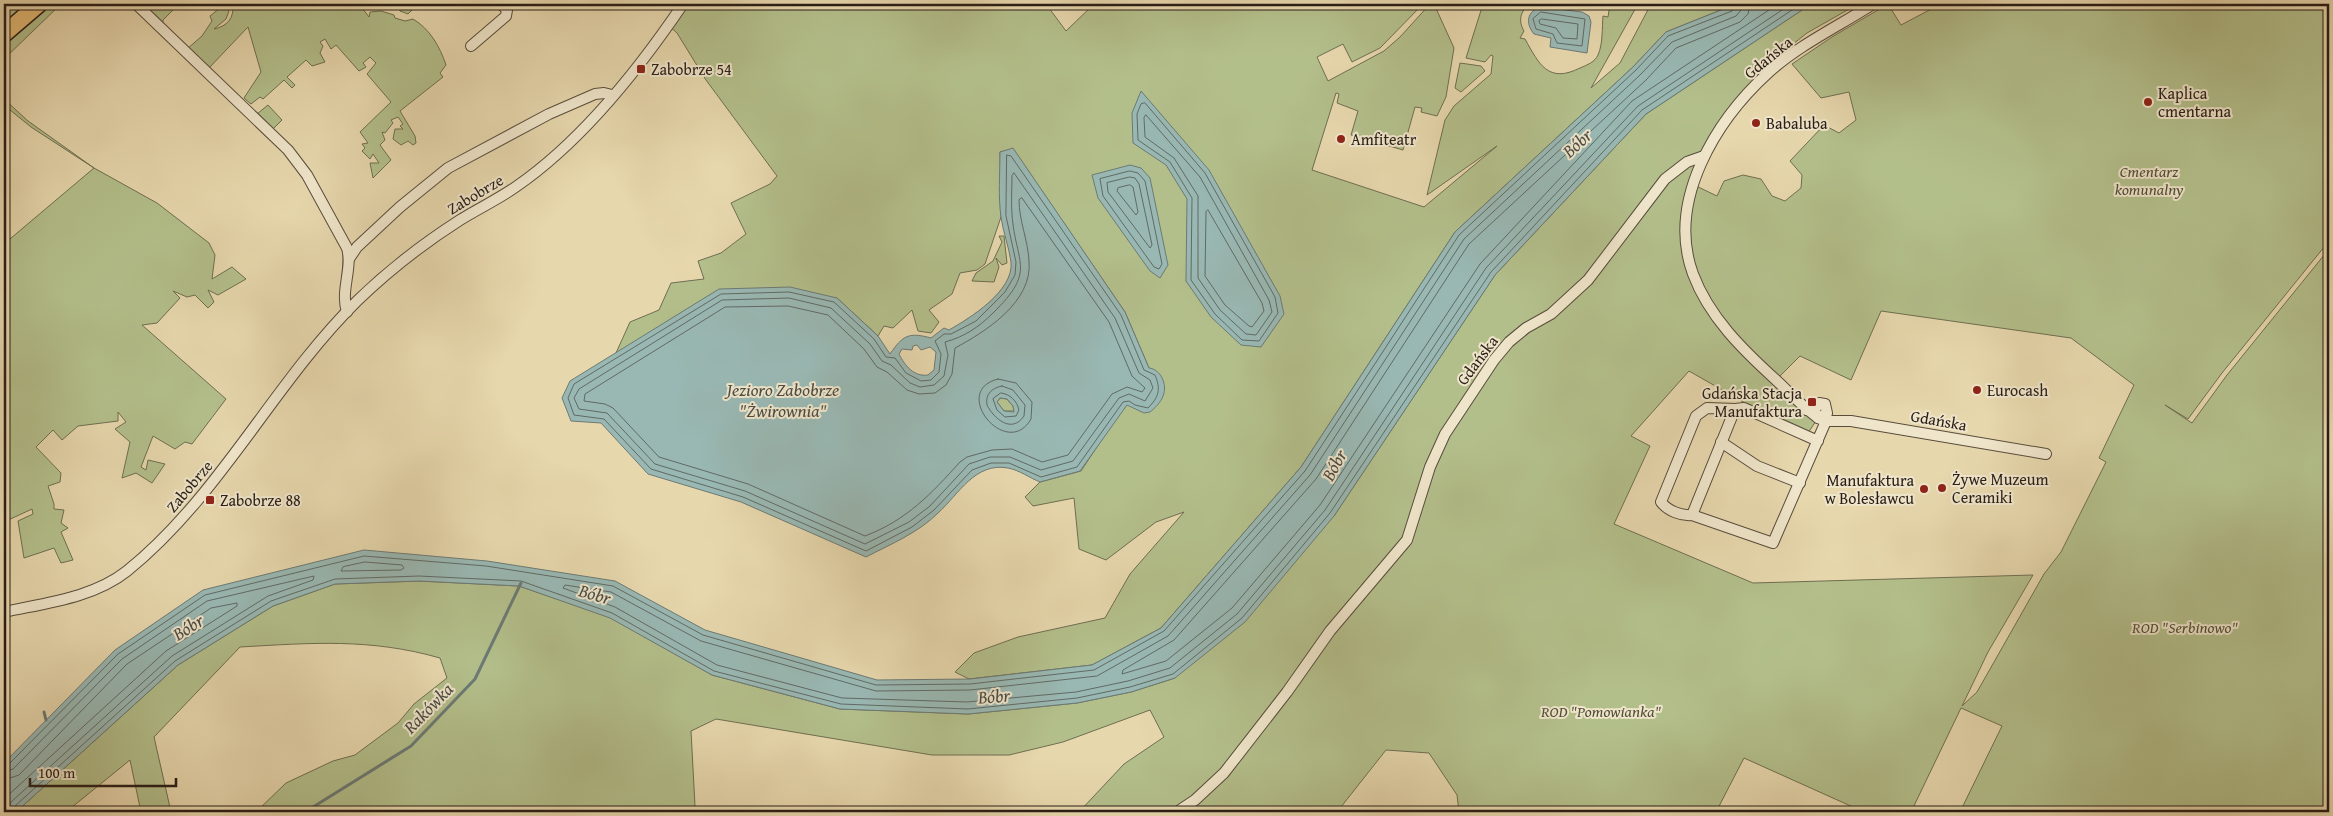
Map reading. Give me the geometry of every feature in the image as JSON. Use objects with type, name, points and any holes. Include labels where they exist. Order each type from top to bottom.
[{"type":"main road","points":[[4,34],[38,4]]},
{"type":"street","points":[[136,4],[288,150],[306,175],[348,248],[349,259],[344,293],[346,312]]},
{"type":"street","points":[[471,46],[506,16],[507,10],[501,4]]},
{"type":"street","name":"Zabobrze","points":[[4,610],[94,590],[125,572],[144,556],[191,510],[306,360],[346,312],[377,283],[436,236],[529,177],[576,136],[612,95],[683,4]]},
{"type":"street","name":"Gdańska","points":[[1873,4],[1800,49],[1769,72],[1745,96],[1704,156],[1689,199],[1687,218],[1688,258],[1693,275],[1734,342],[1806,410],[1822,420],[1851,421],[2046,454]]},
{"type":"street","name":"Zabobrze","points":[[349,259],[357,247],[448,168],[549,114],[595,94],[604,93],[612,95]]},
{"type":"street","name":"Gdańska","points":[[1177,812],[1195,800],[1224,772],[1287,692],[1332,628],[1407,540],[1430,467],[1445,434],[1494,360],[1509,342],[1526,328],[1551,314],[1588,280],[1665,178],[1687,162],[1704,156]]},
{"type":"street","points":[[1806,410],[1814,411],[1819,404],[1825,404],[1826,413],[1822,420],[1818,441],[1773,543],[1692,515],[1676,512],[1666,508],[1661,502],[1696,416],[1708,408],[1744,408],[1818,441]]},
{"type":"street","points":[[1692,515],[1735,409]]},
{"type":"street","points":[[1721,442],[1757,466],[1800,483]]},
{"type":"green space","points":[[17,4],[27,4],[4,23],[4,15]]},
{"type":"green space","points":[[46,4],[61,4],[4,59],[4,40]]},
{"type":"green space","points":[[140,4],[179,4],[163,20],[163,26]]},
{"type":"green space","points":[[225,4],[229,11],[226,19],[214,29],[223,26],[229,21],[233,4],[359,4],[369,17],[370,12],[381,11],[394,15],[395,18],[405,21],[413,19],[419,23],[434,39],[446,65],[440,73],[443,77],[400,111],[415,136],[416,143],[413,145],[408,141],[401,145],[393,139],[395,129],[403,129],[400,126],[403,124],[398,117],[391,120],[393,123],[385,133],[382,132],[385,140],[380,145],[391,160],[373,178],[370,163],[379,163],[373,154],[370,159],[362,151],[365,148],[362,144],[368,143],[360,132],[391,102],[367,74],[376,63],[370,57],[363,63],[366,67],[359,71],[336,45],[331,49],[325,39],[320,42],[323,46],[320,53],[325,62],[312,66],[306,60],[287,77],[295,85],[292,88],[284,80],[263,99],[260,97],[251,104],[244,98],[261,72],[248,27],[208,69],[187,49],[202,36],[212,21],[210,16]]},
{"type":"green space","points":[[377,4],[388,4],[383,7]]},
{"type":"green space","points":[[388,4],[412,4],[412,10],[408,14],[400,11],[398,6]]},
{"type":"green space","points":[[683,4],[1046,4],[1066,31],[1093,5],[1423,4],[1380,48],[1352,62],[1343,44],[1317,57],[1328,81],[1384,51],[1400,37],[1430,4],[1434,4],[1454,48],[1446,97],[1437,116],[1421,112],[1422,108],[1415,107],[1403,150],[1351,135],[1358,111],[1337,103],[1339,94],[1336,93],[1312,170],[1424,207],[1497,146],[1427,195],[1445,120],[1454,106],[1491,74],[1493,56],[1491,55],[1485,62],[1466,58],[1483,4],[1530,4],[1521,16],[1521,24],[1524,31],[1520,38],[1525,39],[1535,56],[1546,69],[1560,74],[1585,66],[1597,57],[1602,41],[1603,16],[1608,17],[1610,4],[1638,4],[1591,88],[1620,63],[1651,4],[1736,4],[1666,32],[1633,67],[1455,232],[1301,467],[1161,628],[1092,665],[969,679],[955,672],[974,653],[1018,637],[1105,618],[1130,574],[1184,512],[1156,522],[1106,560],[1079,549],[1074,498],[1033,506],[1025,497],[1040,482],[1081,471],[1149,368],[1125,312],[1013,149],[1000,152],[1001,217],[985,264],[977,270],[960,273],[952,294],[929,310],[939,322],[931,333],[918,331],[912,310],[893,328],[884,326],[878,336],[837,298],[616,353],[630,322],[659,310],[671,283],[704,279],[698,261],[721,253],[746,234],[731,203],[770,184],[777,176],[706,80],[677,33],[668,25]]},
{"type":"green space","points":[[1808,4],[1858,4],[1807,33],[1764,67],[1710,145],[1694,185],[1717,196],[1724,181],[1743,175],[1761,179],[1772,196],[1785,201],[1801,188],[1802,175],[1790,161],[1824,125],[1839,133],[1856,120],[1849,92],[1821,98],[1792,64],[1832,37],[1888,4],[1901,25],[1937,6],[1937,4],[2329,4],[2329,241],[2222,373],[2188,419],[2165,405],[2192,423],[2227,375],[2329,249],[2329,812],[1960,812],[2002,726],[1961,708],[1911,812],[1864,812],[1744,758],[1716,812],[1459,812],[1457,795],[1429,753],[1386,750],[1337,812],[1305,812],[1258,807],[1244,812],[1079,812],[1124,764],[1164,737],[1150,710],[1063,742],[1009,755],[932,755],[716,719],[691,731],[695,806],[683,812],[256,812],[286,783],[333,761],[355,755],[398,723],[414,704],[447,678],[440,658],[389,647],[316,643],[240,647],[154,737],[171,812],[141,812],[130,760],[66,812],[16,812],[178,665],[273,606],[335,584],[419,581],[519,586],[610,617],[712,675],[840,709],[968,714],[1077,703],[1131,692],[1175,678],[1334,516],[1495,275],[1646,114],[1802,10]],"holes":[[[1881,311],[2071,338],[2134,385],[2099,458],[2106,462],[2061,552],[2044,574],[1977,692],[1962,706],[1988,652],[2033,575],[1753,583],[1614,524],[1650,446],[1631,436],[1689,371],[1759,411],[1808,433],[1818,418],[1778,378],[1800,356],[1851,380]]]},
{"type":"green space","points":[[1460,63],[1481,66],[1485,71],[1461,92],[1455,88]]},
{"type":"green space","points":[[4,99],[28,121],[94,168],[31,127],[4,105]]},
{"type":"green space","points":[[268,105],[282,120],[273,129],[257,114]]},
{"type":"green space","points":[[94,168],[157,203],[209,243],[215,255],[212,279],[232,267],[246,279],[218,295],[208,290],[214,302],[208,308],[195,295],[187,297],[173,291],[180,298],[157,323],[142,325],[226,399],[192,444],[185,442],[175,449],[153,436],[141,467],[146,470],[148,460],[165,464],[152,483],[136,473],[122,478],[130,442],[115,429],[126,422],[118,412],[118,421],[78,426],[62,440],[53,430],[36,447],[61,473],[60,482],[48,486],[54,509],[64,510],[61,523],[68,528],[61,532],[73,560],[61,563],[54,548],[24,558],[18,521],[33,514],[32,509],[4,522],[4,244]]},
{"type":"green space","points":[[999,236],[1004,236],[1007,263],[1002,265],[996,258],[999,267],[994,282],[972,281],[976,273],[993,261],[1002,242]]},
{"type":"green space","points":[[1000,398],[1007,399],[1013,406],[1014,411],[1004,411],[997,402]]},
{"type":"water","name":"Bóbr","points":[[1736,4],[1808,4],[1802,10],[1646,114],[1495,275],[1334,516],[1245,622],[1175,678],[1131,692],[1077,703],[968,714],[840,709],[712,675],[610,618],[519,586],[419,581],[335,584],[273,606],[178,665],[16,812],[4,812],[4,763],[115,650],[203,590],[364,550],[487,561],[615,581],[705,630],[877,680],[970,679],[1092,665],[1161,628],[1301,467],[1455,232],[1633,67],[1666,32]]},
{"type":"water","points":[[1541,7],[1582,12],[1589,16],[1591,22],[1587,53],[1550,47],[1551,38],[1534,34],[1529,26],[1530,14]]},
{"type":"water","points":[[1141,91],[1209,170],[1280,296],[1284,314],[1261,347],[1241,345],[1211,317],[1186,281],[1187,199],[1166,165],[1133,143],[1132,113]]},
{"type":"water","name":"Jezioro Zabobrze \"Żwirownia\"","points":[[1013,148],[1125,312],[1149,368],[1157,371],[1164,382],[1163,396],[1156,407],[1150,412],[1144,413],[1127,405],[1080,471],[1040,482],[1008,468],[996,467],[986,470],[968,481],[938,513],[922,526],[904,538],[866,557],[741,502],[648,474],[601,423],[571,421],[562,398],[570,381],[719,289],[790,287],[837,298],[878,336],[890,354],[907,337],[917,335],[931,338],[944,328],[949,330],[958,325],[979,311],[998,293],[1006,283],[1010,273],[1011,262],[1000,209],[1000,152]],"holes":[[[917,345],[921,350],[930,347],[936,352],[934,370],[928,375],[918,374],[910,370],[899,354],[902,349],[912,350],[913,346]],[[1000,398],[1007,399],[1013,406],[1014,412],[1004,411],[997,402]]]},
{"type":"water","points":[[1130,165],[1141,168],[1150,178],[1168,265],[1160,278],[1150,271],[1098,198],[1092,175]]},
{"type":"waterway","name":"Rakówka","points":[[305,812],[411,746],[475,679],[521,583]]},
{"type":"waterway","points":[[44,712],[46,720]]},
{"type":"place","name":"Zabobrze 54","points":[[641,69]]},
{"type":"place","name":"Kaplica cmentarna","points":[[2148,102]]},
{"type":"place","name":"Babaluba","points":[[1756,123]]},
{"type":"place","name":"Amfiteatr","points":[[1341,139]]},
{"type":"place","name":"Eurocash","points":[[1977,390]]},
{"type":"place","name":"Gdańska Stacja Manufaktura","points":[[1812,402]]},
{"type":"place","name":"Żywe Muzeum Ceramiki","points":[[1942,488]]},
{"type":"place","name":"Manufaktura w Bolesławcu","points":[[1924,489]]},
{"type":"place","name":"Zabobrze 88","points":[[210,500]]},
{"type":"park label","name":"Cmentarz komunalny","points":[[2149,180]]},
{"type":"park label","name":"ROD \"Serbinowo\"","points":[[2185,627]]},
{"type":"park label","name":"ROD \"Pomowianka\"","points":[[1601,711]]}]
